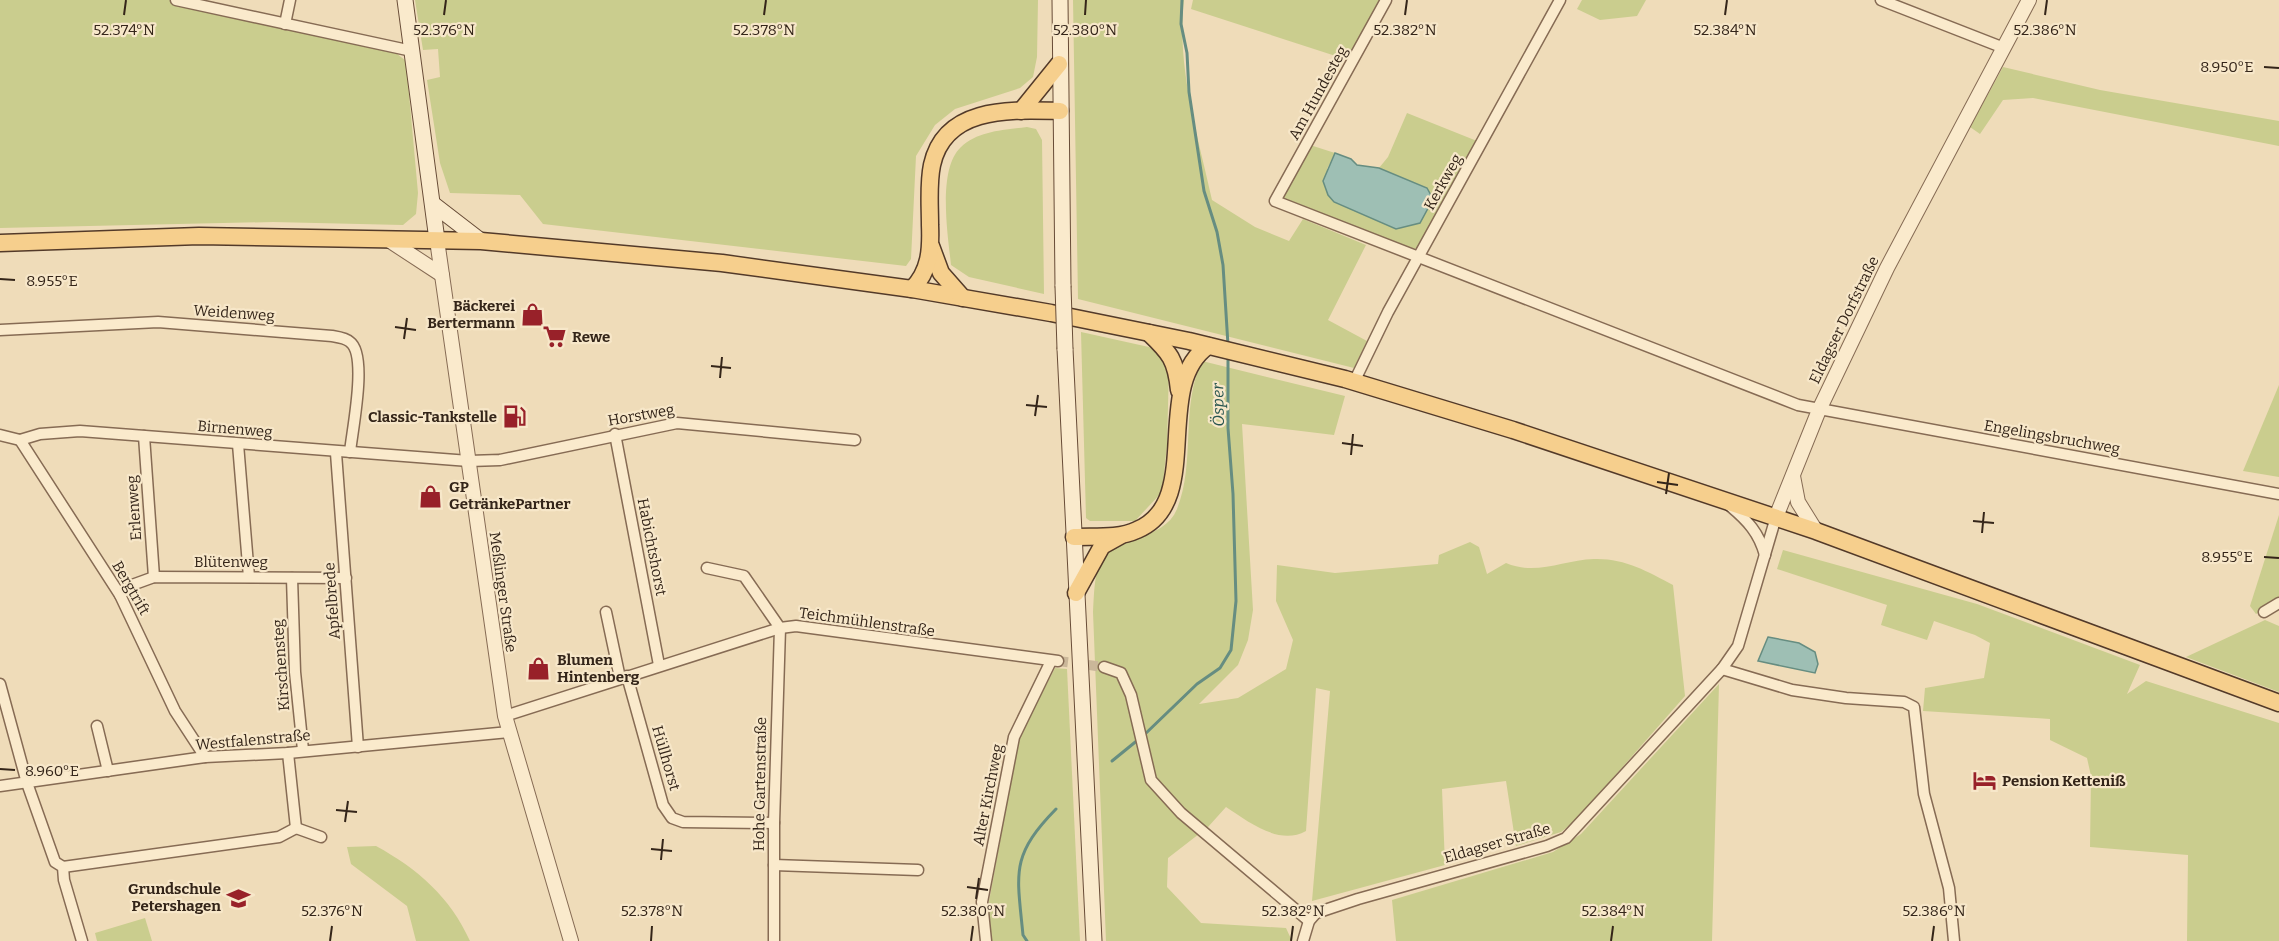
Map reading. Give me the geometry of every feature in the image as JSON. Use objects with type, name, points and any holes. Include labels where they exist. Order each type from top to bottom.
[{"type":"main road","points":[[405,0],[437,240]]},
{"type":"main road","points":[[1060,0],[1059,64],[1065,349],[1094,941]]},
{"type":"main road","points":[[1022,111],[1059,64]]},
{"type":"main road","points":[[912,289],[926,269],[931,245],[932,164],[941,144],[957,127],[976,116],[1022,111],[1060,111]]},
{"type":"main road","points":[[433,204],[481,241]]},
{"type":"main road","points":[[0,243],[199,236],[481,241],[722,263],[912,289],[1148,333],[1354,381],[1524,433],[1816,531],[2279,703]]},
{"type":"main road","points":[[931,245],[941,273],[963,297]]},
{"type":"main road","points":[[1148,333],[1171,354],[1177,372],[1180,403]]},
{"type":"main road","points":[[1076,593],[1102,546],[1146,526],[1158,516],[1168,499],[1180,403],[1192,362],[1197,354],[1211,347]]},
{"type":"main road","points":[[1074,537],[1120,536]]},
{"type":"street","points":[[176,0],[412,51]]},
{"type":"street","points":[[285,24],[290,0]]},
{"type":"street","name":"Am Hundesteg","points":[[1275,201],[1386,0]]},
{"type":"street","name":"Kerkweg","points":[[1354,381],[1560,0]]},
{"type":"street","points":[[1881,0],[2004,48]]},
{"type":"street","name":"Eldagser Dorfstraße","points":[[1722,669],[1738,646],[1776,517],[1819,410],[1887,268],[2029,0]]},
{"type":"street","name":"Engelingsbruchweg","points":[[1275,201],[1798,405],[2279,494]]},
{"type":"street","points":[[387,239],[442,275]]},
{"type":"street","name":"Meßlinger Straße","points":[[437,240],[505,716],[571,941]]},
{"type":"street","name":"Weidenweg","points":[[0,330],[158,322],[332,336],[350,341],[358,351],[359,370],[350,453]]},
{"type":"street","name":"Horstweg","points":[[469,461],[500,460],[615,434],[690,423],[855,440]]},
{"type":"street","name":"Birnenweg","points":[[0,435],[20,440],[40,434],[80,431],[336,453],[469,461]]},
{"type":"street","name":"Habichtshorst","points":[[615,434],[659,665]]},
{"type":"street","name":"Erlenweg","points":[[144,436],[154,577]]},
{"type":"street","name":"Bergtrift","points":[[20,440],[120,595],[176,711],[205,757]]},
{"type":"street","points":[[238,444],[249,577]]},
{"type":"street","name":"Apfelbrede","points":[[336,453],[358,747]]},
{"type":"street","points":[[1793,475],[1798,502],[1816,531]]},
{"type":"street","points":[[1721,498],[1749,522],[1760,537],[1766,556]]},
{"type":"street","points":[[707,568],[744,576],[780,628]]},
{"type":"street","name":"Blütenweg","points":[[120,595],[132,585],[154,577],[346,578]]},
{"type":"street","name":"Kirschensteg","points":[[292,578],[295,672],[303,750]]},
{"type":"street","points":[[2264,612],[2279,603]]},
{"type":"street","name":"Hüllhorst","points":[[606,612],[623,677],[663,805],[669,814],[683,822],[774,823]]},
{"type":"street","name":"Teichmühlenstraße","points":[[505,716],[659,665],[780,628],[796,626],[1054,661]]},
{"type":"street","name":"Hohe Gartenstraße","points":[[774,941],[774,823],[780,628]]},
{"type":"street","name":"Alter Kirchweg","points":[[986,941],[982,902],[1014,737],[1054,661]]},
{"type":"street","points":[[1104,667],[1121,674],[1131,695],[1151,780],[1180,813],[1309,921],[1303,941]]},
{"type":"street","points":[[1722,669],[1792,690],[1846,699],[1904,702],[1914,707],[1923,794],[1950,888],[1954,941]]},
{"type":"street","name":"Eldagser Straße","points":[[1309,921],[1316,914],[1358,899],[1547,846],[1566,838],[1722,669]]},
{"type":"street","points":[[0,684],[27,783],[55,862],[63,867],[279,837],[296,828],[321,837]]},
{"type":"street","points":[[97,726],[108,771]]},
{"type":"street","name":"Westfalenstraße","points":[[0,786],[205,757],[288,753],[509,732]]},
{"type":"street","points":[[288,753],[296,828]]},
{"type":"street","points":[[774,865],[918,870]]},
{"type":"street","points":[[63,867],[64,880],[82,941]]},
{"type":"green space","points":[[0,0],[195,0],[396,53],[406,61],[418,193],[416,214],[403,225],[273,222],[0,228]]},
{"type":"green space","points":[[415,0],[1038,0],[1037,57],[1033,77],[1020,88],[955,109],[935,125],[916,156],[911,259],[906,266],[543,224],[520,195],[450,193],[440,163],[427,80],[440,77],[438,49],[423,50]]},
{"type":"green space","points":[[1073,0],[1184,0],[1182,25],[1186,75],[1212,200],[1255,227],[1289,241],[1303,219],[1366,245],[1328,320],[1367,341],[1354,368],[1078,299]]},
{"type":"green space","points":[[1193,0],[1381,0],[1348,60],[1191,9]]},
{"type":"green space","points":[[1582,0],[1646,0],[1637,16],[1600,20],[1577,9]]},
{"type":"green space","points":[[2003,67],[2100,90],[2279,121],[2279,146],[2033,98],[2003,100],[1980,134],[1970,127]]},
{"type":"green space","points":[[1407,113],[1477,141],[1420,247],[1407,251],[1284,201],[1281,197],[1310,145],[1335,153],[1327,169],[1426,188],[1379,168],[1388,157]]},
{"type":"green space","points":[[1027,127],[1036,129],[1042,140],[1044,294],[969,277],[951,265],[948,237],[946,186],[954,157],[961,147],[975,138],[992,132]]},
{"type":"green space","points":[[1081,332],[1149,347],[1162,356],[1169,368],[1167,445],[1162,492],[1135,521],[1090,521],[1086,518]]},
{"type":"green space","points":[[1202,361],[1345,396],[1334,435],[1242,424],[1253,610],[1248,640],[1238,665],[1199,704],[1238,698],[1286,669],[1293,640],[1276,601],[1277,565],[1335,573],[1438,564],[1439,555],[1470,542],[1479,547],[1487,574],[1506,563],[1517,567],[1539,568],[1583,560],[1605,559],[1635,566],[1673,585],[1685,696],[1575,821],[1561,832],[1516,846],[1506,781],[1442,789],[1445,865],[1312,901],[1330,691],[1316,688],[1306,831],[1296,835],[1275,834],[1254,825],[1226,807],[1208,827],[1168,858],[1167,887],[1201,923],[1286,928],[1292,941],[1106,941],[1093,612],[1095,580],[1100,562],[1106,553],[1161,527],[1170,520],[1177,509],[1186,473],[1191,397]]},
{"type":"green space","points":[[2279,385],[2279,477],[2243,471]]},
{"type":"green space","points":[[2279,515],[2279,601],[2256,614],[2250,606]]},
{"type":"green space","points":[[1783,550],[1977,604],[2140,665],[2127,694],[2146,681],[2279,723],[2279,941],[2187,941],[2188,855],[2090,847],[2091,776],[2087,758],[2050,740],[2050,719],[1923,711],[1925,688],[1984,678],[1990,643],[1975,635],[1934,621],[1927,640],[1881,625],[1887,605],[1777,569]]},
{"type":"green space","points":[[2265,620],[2279,626],[2279,692],[2186,657]]},
{"type":"green space","points":[[1055,668],[1067,669],[1080,941],[990,941],[988,907],[1019,737]]},
{"type":"green space","points":[[1719,684],[1712,941],[1396,941],[1392,900],[1553,852],[1581,834]]},
{"type":"green space","points":[[376,846],[406,864],[443,898],[470,941],[416,941],[407,906],[351,864],[347,847]]},
{"type":"green space","points":[[145,918],[152,941],[97,941],[95,933]]},
{"type":"water","points":[[1335,153],[1351,159],[1357,165],[1379,168],[1427,188],[1433,199],[1420,223],[1396,229],[1334,202],[1328,195],[1323,181]]},
{"type":"water","points":[[1768,637],[1799,643],[1815,652],[1818,664],[1815,673],[1758,661]]},
{"type":"waterway","name":"Ösper","points":[[1182,0],[1181,24],[1187,53],[1189,92],[1204,191],[1217,232],[1223,265],[1228,345]]},
{"type":"waterway","name":"Ösper","points":[[1144,735],[1197,684],[1220,668],[1231,650],[1236,601],[1233,494],[1228,428],[1228,357]]},
{"type":"waterway","name":"Ösper","points":[[1112,761],[1139,739]]},
{"type":"waterway","name":"Ösper","points":[[1027,941],[1023,935],[1019,896],[1020,866],[1031,840],[1056,809]]},
{"type":"tunnel","points":[[1058,661],[1104,667]]},
{"type":"place","name":"Bäckerei Bertermann","points":[[533,315]]},
{"type":"place","name":"Rewe","points":[[554,337]]},
{"type":"place","name":"Classic-Tankstelle","points":[[515,417]]},
{"type":"place","name":"GP GetränkePartner","points":[[431,496]]},
{"type":"place","name":"Blumen Hintenberg","points":[[539,669]]},
{"type":"place","name":"Pension Ketteniß","points":[[1984,781]]},
{"type":"place","name":"Grundschule Petershagen","points":[[239,898]]}]
